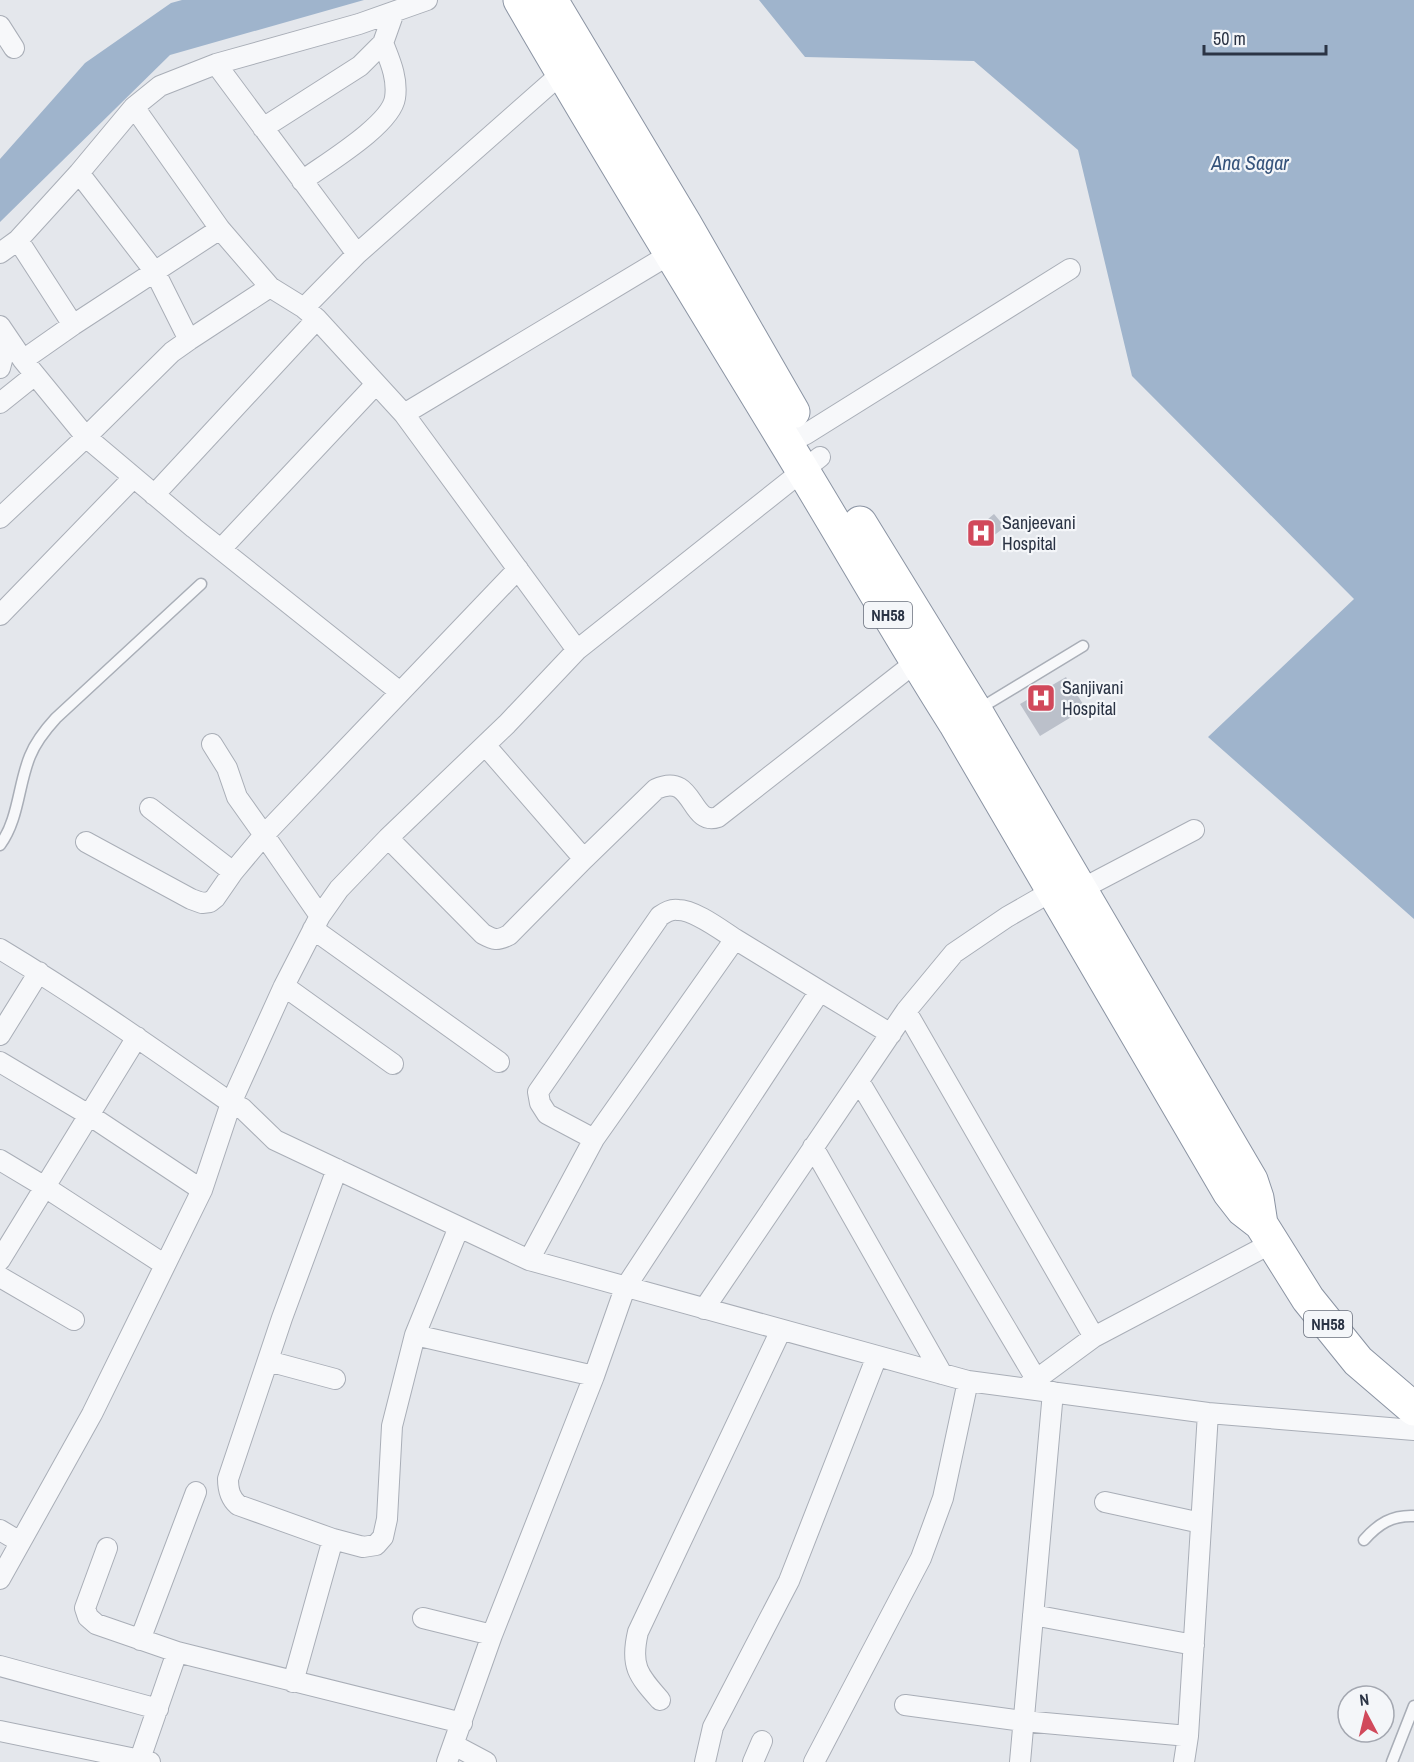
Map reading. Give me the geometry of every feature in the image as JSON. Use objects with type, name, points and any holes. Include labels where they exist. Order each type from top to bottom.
[{"type":"highway","name":"NH58","points":[[520,0],[672,253],[804,451],[1067,890],[1251,1180],[1267,1234],[1308,1299],[1358,1361],[1414,1409]]},
{"type":"highway","name":"NH58","points":[[551,0],[685,224],[916,662],[965,717]]},
{"type":"street","points":[[0,253],[18,240],[79,173],[134,107],[160,86],[216,64],[300,42],[427,0]]},
{"type":"street","points":[[263,128],[360,66],[383,43],[394,12]]},
{"type":"street","points":[[0,26],[14,48]]},
{"type":"street","points":[[302,181],[374,128],[390,112],[395,99],[395,80],[383,43]]},
{"type":"street","points":[[216,64],[357,254]]},
{"type":"street","points":[[154,495],[310,314],[357,254],[562,73]]},
{"type":"street","points":[[134,107],[220,229],[270,287],[310,314],[404,414],[577,650]]},
{"type":"street","points":[[79,173],[156,272],[189,340]]},
{"type":"street","points":[[0,404],[29,368],[73,325],[220,229]]},
{"type":"street","points":[[18,240],[73,325]]},
{"type":"street","points":[[404,414],[672,253]]},
{"type":"street","points":[[0,1579],[92,1414],[202,1190],[231,1103],[284,986],[316,923],[339,889],[388,838],[485,746],[577,650],[804,451],[1070,269]]},
{"type":"street","points":[[0,518],[172,352],[270,287]]},
{"type":"street","points":[[4,332],[29,368],[86,437],[133,478],[400,692]]},
{"type":"street","points":[[0,368],[4,332]]},
{"type":"street","points":[[221,549],[376,384]]},
{"type":"street","points":[[0,615],[133,478]]},
{"type":"street","points":[[86,842],[202,903],[210,902],[264,835],[518,569]]},
{"type":"street","points":[[388,838],[483,934],[493,940],[502,939],[509,935],[656,789],[666,784],[680,787],[704,817],[711,820],[718,817],[916,662]]},
{"type":"street","points":[[212,744],[227,768],[237,796],[264,835],[316,923],[499,1062]]},
{"type":"street","points":[[485,746],[584,859]]},
{"type":"street","points":[[150,808],[232,872]]},
{"type":"street","points":[[704,1309],[906,1011],[954,954],[1007,917],[1194,830]]},
{"type":"street","points":[[594,1139],[547,1114],[540,1103],[538,1092],[653,925],[660,916],[669,911],[679,909],[690,911],[891,1034]]},
{"type":"street","points":[[529,1260],[594,1139],[735,939]]},
{"type":"street","points":[[0,950],[39,972],[231,1103],[242,1108],[275,1140],[529,1260],[968,1381],[1030,1384],[1053,1392],[1208,1413],[1414,1430]]},
{"type":"street","points":[[0,1035],[39,972]]},
{"type":"street","points":[[284,986],[393,1064]]},
{"type":"street","points":[[486,1762],[450,1754],[492,1635],[594,1376],[626,1288],[820,991]]},
{"type":"street","points":[[906,1011],[1094,1337]]},
{"type":"street","points":[[0,1260],[137,1037]]},
{"type":"street","points":[[0,1062],[89,1115],[202,1190]]},
{"type":"street","points":[[859,1081],[1030,1384]]},
{"type":"street","points":[[813,1148],[942,1374]]},
{"type":"street","points":[[0,1160],[165,1265]]},
{"type":"street","points":[[337,1169],[282,1318],[228,1479],[228,1491],[238,1506],[363,1548],[376,1545],[382,1537],[387,1519],[392,1426],[415,1335],[459,1227]]},
{"type":"street","points":[[1030,1384],[1094,1337],[1267,1234]]},
{"type":"street","points":[[0,1277],[74,1320]]},
{"type":"street","points":[[660,1700],[640,1678],[634,1660],[638,1632],[781,1330]]},
{"type":"street","points":[[415,1335],[594,1376]]},
{"type":"street","points":[[705,1762],[713,1727],[789,1581],[877,1356]]},
{"type":"street","points":[[268,1361],[335,1378]]},
{"type":"street","points":[[814,1762],[921,1558],[943,1498],[968,1381]]},
{"type":"street","points":[[1020,1762],[1053,1392]]},
{"type":"street","points":[[1184,1762],[1188,1736],[1208,1413]]},
{"type":"street","points":[[140,1640],[196,1492]]},
{"type":"street","points":[[1105,1502],[1201,1523]]},
{"type":"street","points":[[0,1530],[20,1542]]},
{"type":"street","points":[[293,1682],[333,1539]]},
{"type":"street","points":[[107,1548],[85,1608],[88,1617],[96,1624],[177,1652],[462,1723]]},
{"type":"street","points":[[1033,1615],[1194,1645]]},
{"type":"street","points":[[423,1618],[492,1635]]},
{"type":"street","points":[[0,1731],[145,1761],[158,1709],[177,1652]]},
{"type":"street","points":[[0,1666],[158,1709]]},
{"type":"street","points":[[904,1705],[1023,1721],[1188,1736]]},
{"type":"street","points":[[753,1762],[762,1741]]},
{"type":"lane","points":[[0,846],[17,807],[29,758],[41,734],[201,584]]},
{"type":"lane","points":[[965,717],[1083,646]]},
{"type":"lane","points":[[1364,1540],[1376,1526],[1394,1517],[1414,1516]]},
{"type":"lane","points":[[1392,1762],[1414,1706]]},
{"type":"water","points":[[182,0],[364,0],[170,55],[0,222],[0,159],[85,63],[171,3]]},
{"type":"water","name":"Ana Sagar","points":[[759,0],[1414,0],[1414,919],[1208,737],[1354,599],[1132,376],[1078,150],[974,61],[805,57]]},
{"type":"building","points":[[994,514],[1005,527],[980,546],[970,534]]},
{"type":"building","points":[[1066,677],[1083,704],[1070,712],[1073,716],[1040,736],[1020,704]]},
{"type":"place","name":"Sanjeevani Hospital","points":[[981,533]]},
{"type":"place","name":"Sanjivani Hospital","points":[[1041,698]]}]
